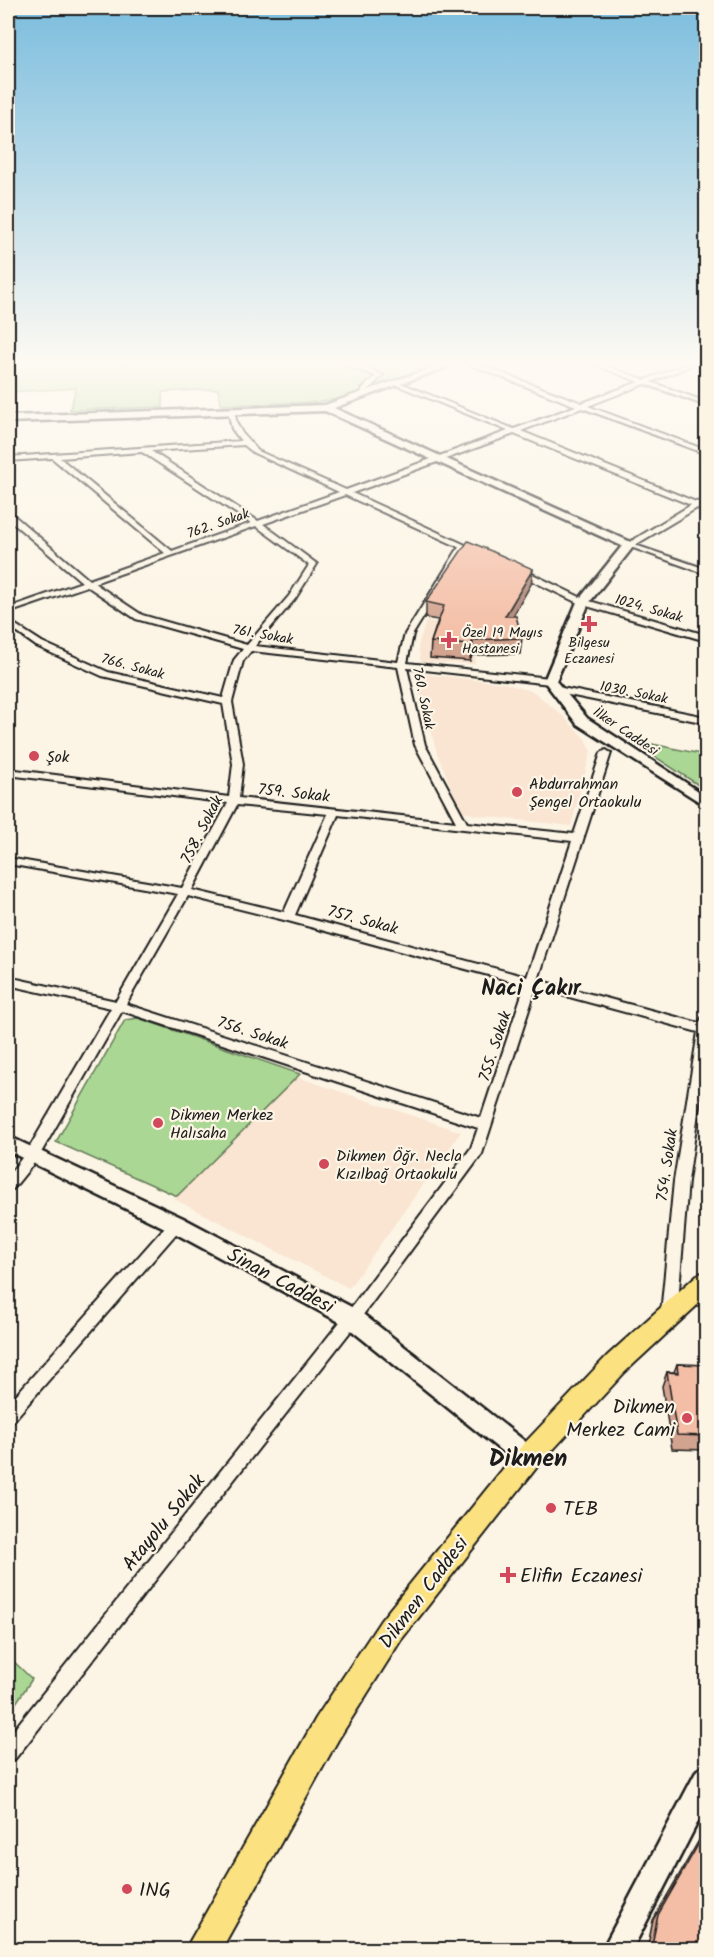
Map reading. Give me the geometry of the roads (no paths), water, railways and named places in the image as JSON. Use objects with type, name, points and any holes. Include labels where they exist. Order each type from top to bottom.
[{"type":"main road","name":"Dikmen Caddesi","points":[[202,1950],[327,1729],[391,1630],[528,1458],[616,1364],[706,1282]]},
{"type":"street","points":[[8,459],[49,455]]},
{"type":"street","points":[[53,455],[171,554]]},
{"type":"street","name":"758. Sokak","points":[[8,1185],[33,1154],[185,892],[234,801],[238,764],[227,702],[239,660],[292,597],[313,564],[258,524],[152,455]]},
{"type":"street","points":[[263,455],[484,555]]},
{"type":"street","points":[[428,455],[629,545],[706,572]]},
{"type":"street","name":"762. Sokak","points":[[8,611],[451,455]]},
{"type":"street","points":[[576,455],[706,509]]},
{"type":"street","points":[[554,686],[584,602],[629,545],[706,500]]},
{"type":"street","name":"761. Sokak","points":[[8,515],[88,583],[139,617],[249,648],[402,665],[554,686]]},
{"type":"street","name":"760. Sokak","points":[[463,546],[410,634],[402,665],[420,745],[463,825]]},
{"type":"street","name":"1024. Sokak","points":[[505,565],[584,602],[706,638]]},
{"type":"street","name":"766. Sokak","points":[[8,622],[39,644],[105,675],[227,702]]},
{"type":"street","name":"1030. Sokak","points":[[554,686],[706,720]]},
{"type":"street","name":"İlker Caddesi","points":[[554,686],[582,721],[706,802]]},
{"type":"street","name":"755. Sokak","points":[[352,1318],[477,1150],[606,753]]},
{"type":"street","name":"759. Sokak","points":[[8,772],[234,801],[579,838]]},
{"type":"street","points":[[288,916],[334,812]]},
{"type":"street","name":"757. Sokak","points":[[8,861],[185,892],[288,916],[532,982],[706,1025]]},
{"type":"street","name":"756. Sokak","points":[[8,981],[120,1006],[486,1125]]},
{"type":"street","name":"754. Sokak","points":[[669,1316],[681,1181],[706,1025]]},
{"type":"street","name":"Sinan Caddesi","points":[[8,1143],[176,1224],[352,1318],[528,1458]]},
{"type":"street","points":[[8,1414],[176,1224]]},
{"type":"street","name":"Atayolu Sokak","points":[[8,1752],[352,1318]]},
{"type":"street","points":[[616,1950],[706,1779]]},
{"type":"place","name":"Bilgesu Eczanesi","points":[[589,624]]},
{"type":"place","name":"Özel 19 Mayıs Hastanesi","points":[[449,640]]},
{"type":"place","name":"Şok","points":[[34,756]]},
{"type":"place","name":"Abdurrahman Şengel Ortaokulu","points":[[517,792]]},
{"type":"place","name":"Dikmen Merkez Halısaha","points":[[158,1123]]},
{"type":"place","name":"Dikmen Öğr. Necla Kızılbağ Ortaokulu","points":[[324,1164]]},
{"type":"place","name":"Dikmen Merkez Cami","points":[[687,1418]]},
{"type":"place","name":"TEB","points":[[551,1508]]},
{"type":"place","name":"Elifin Eczanesi","points":[[508,1575]]},
{"type":"place","name":"ING","points":[[127,1889]]},
{"type":"district","name":"Naci Çakır","points":[[531,987]]},
{"type":"district","name":"Dikmen","points":[[528,1458]]}]
